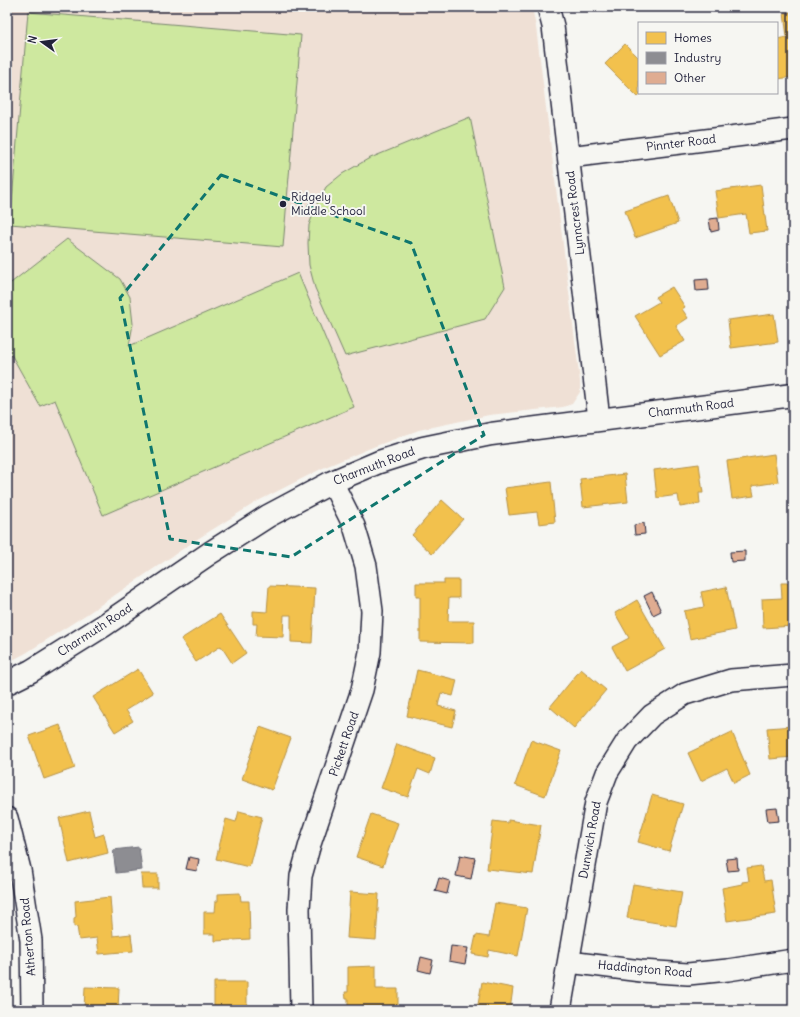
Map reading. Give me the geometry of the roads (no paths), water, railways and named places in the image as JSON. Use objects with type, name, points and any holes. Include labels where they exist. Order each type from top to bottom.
[{"type":"street","name":"Lynncrest Road","points":[[548,7],[553,26],[599,419]]},
{"type":"street","name":"Pinnter Road","points":[[569,157],[793,129]]},
{"type":"street","name":"Charmuth Road","points":[[7,683],[31,671],[103,626],[210,553],[268,516],[332,482],[379,462],[423,448],[491,434],[793,395]]},
{"type":"street","name":"Pickett Road","points":[[301,1010],[299,909],[301,876],[310,844],[362,690],[370,652],[372,611],[366,566],[354,526],[332,482]]},
{"type":"street","name":"Dunwich Road","points":[[560,1010],[596,802],[607,773],[627,741],[652,715],[685,694],[731,680],[793,675]]},
{"type":"street","name":"Atherton Road","points":[[7,818],[20,870],[31,940],[32,1010]]},
{"type":"street","name":"Haddington Road","points":[[569,962],[641,971],[688,974],[728,970],[793,960]]},
{"type":"place","name":"Ridgely Middle School","points":[[283,204]]}]
